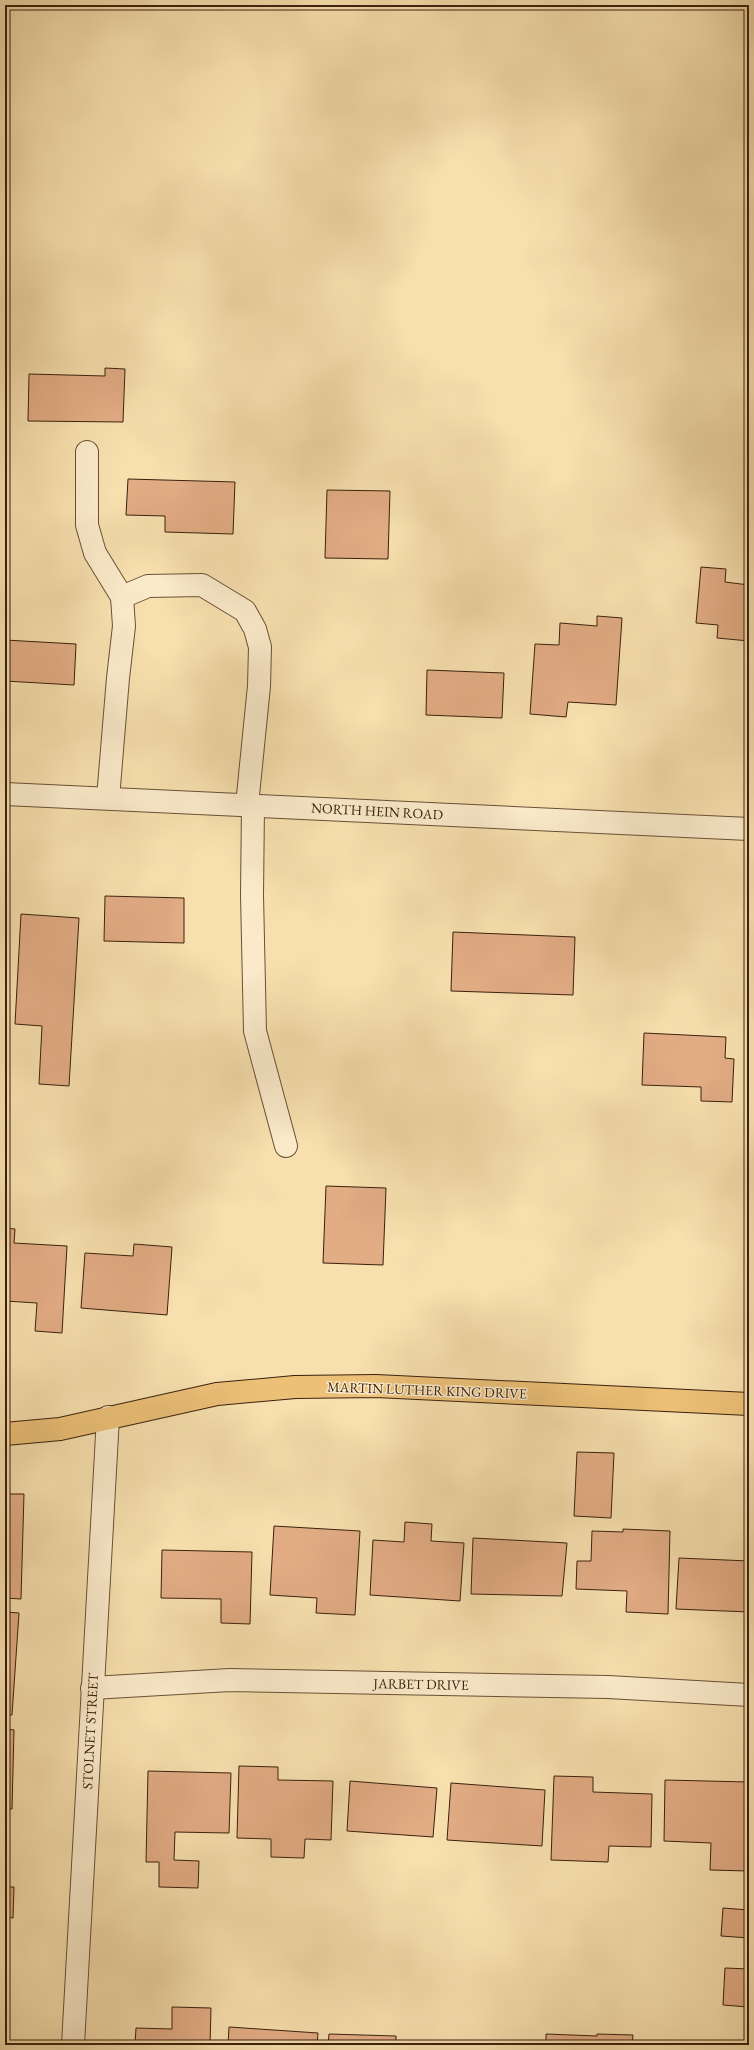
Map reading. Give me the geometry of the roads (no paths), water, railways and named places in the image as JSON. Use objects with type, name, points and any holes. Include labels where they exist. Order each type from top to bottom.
[{"type":"main road","name":"MARTIN LUTHER KING DRIVE","points":[[5,1434],[60,1429],[108,1417],[217,1394],[295,1387],[376,1386],[749,1404]]},
{"type":"street","points":[[87,452],[87,525],[95,553],[122,597],[124,626],[108,798]]},
{"type":"street","points":[[122,597],[148,586],[202,585],[245,611],[255,629],[260,647],[259,686],[250,805],[256,1030],[286,1146]]},
{"type":"street","name":"NORTH HEIN ROAD","points":[[5,794],[749,829]]},
{"type":"street","name":"STOLNET STREET","points":[[73,2045],[108,1417]]},
{"type":"street","name":"JARBET DRIVE","points":[[92,1688],[230,1680],[608,1687],[749,1695]]}]
